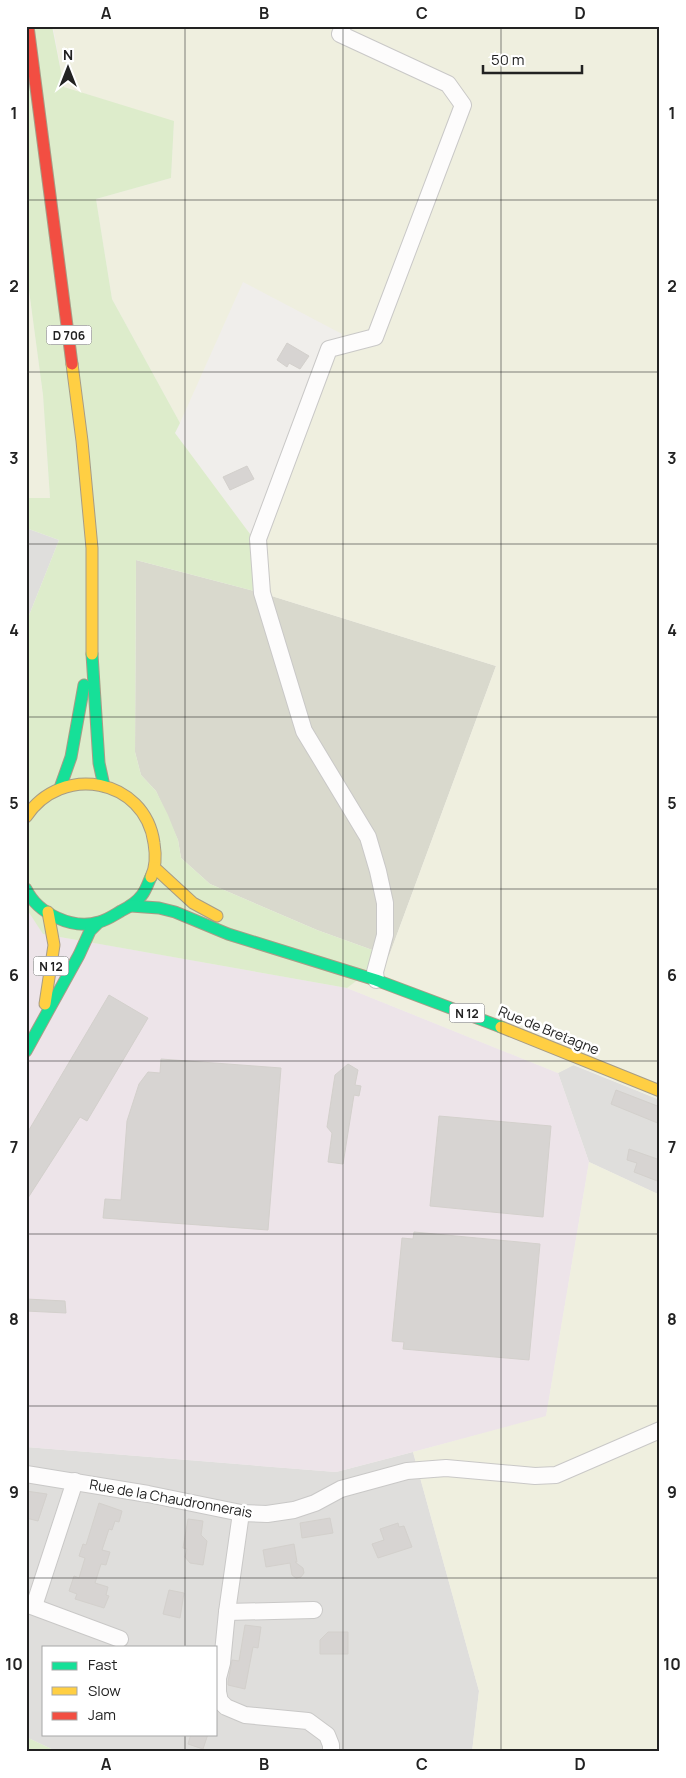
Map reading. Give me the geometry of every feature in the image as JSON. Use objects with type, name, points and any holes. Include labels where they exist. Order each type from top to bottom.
[{"type":"main road","name":"D 706","points":[[28,26],[82,441],[92,548],[91,645],[99,763],[104,786]]},
{"type":"main road","name":"D 706","points":[[60,788],[71,757],[91,645]]},
{"type":"main road","points":[[26,817],[42,798],[60,788],[75,784],[92,783],[126,796],[141,810],[152,828],[156,848],[155,868],[145,891],[131,906],[98,922],[81,923],[64,920],[48,912],[26,890]]},
{"type":"main road","name":"Rue de Bretagne","points":[[155,868],[193,903],[253,936],[313,960]]},
{"type":"main road","name":"Rue de Bretagne","points":[[131,906],[159,908],[175,912],[228,934],[376,980],[471,1015],[660,1091]]},
{"type":"main road","name":"N 12","points":[[42,1020],[54,945],[48,912]]},
{"type":"main road","name":"N 12","points":[[26,1051],[79,955],[90,931],[98,922]]},
{"type":"street","points":[[343,26],[340,34],[448,84],[463,105],[375,337],[329,349],[258,539],[262,594],[304,731],[368,837],[378,871],[385,903],[385,935],[375,972],[376,980]]},
{"type":"street","name":"Rue de la Chaudronnerais","points":[[26,1474],[75,1481],[241,1513],[267,1514],[294,1510],[315,1503],[341,1489],[407,1471],[446,1468],[535,1476],[556,1475],[660,1430]]},
{"type":"street","points":[[75,1481],[30,1605],[120,1639]]},
{"type":"street","points":[[241,1513],[222,1663],[218,1678],[220,1701],[226,1707],[245,1715],[308,1721],[327,1735],[331,1745],[331,1752]]},
{"type":"street","points":[[227,1612],[314,1610]]},
{"type":"shaded area","points":[[26,528],[59,540],[26,623]]},
{"type":"shaded area","points":[[136,560],[262,593],[496,666],[389,956],[317,930],[210,884],[181,858],[178,840],[156,791],[141,775],[135,752]]},
{"type":"shaded area","points":[[26,908],[44,934],[347,988],[558,1073],[589,1162],[546,1417],[336,1472],[26,1447]]},
{"type":"shaded area","points":[[573,1065],[660,1100],[660,1195],[589,1162],[558,1073]]},
{"type":"shaded area","points":[[26,1447],[336,1472],[413,1452],[479,1691],[472,1752],[58,1752],[26,1737]]},
{"type":"green space","points":[[26,26],[52,26],[64,87],[174,121],[171,178],[96,199],[112,299],[180,423],[175,433],[253,538],[251,557],[262,593],[136,560],[135,752],[141,775],[156,791],[168,815],[178,840],[181,858],[210,884],[317,930],[389,956],[347,988],[43,934],[26,908],[26,623],[59,540],[26,528],[26,498],[50,498],[43,395],[26,268]]},
{"type":"green space","points":[[53,26],[660,26],[660,1100],[574,1065],[558,1073],[347,988],[389,956],[496,666],[262,593],[251,557],[253,538],[342,334],[243,282],[180,423],[112,299],[96,199],[171,178],[174,122],[64,87]]},
{"type":"green space","points":[[26,268],[43,395],[50,498],[26,498]]},
{"type":"green space","points":[[589,1162],[660,1195],[660,1752],[472,1752],[479,1691],[413,1452],[546,1416]]},
{"type":"green space","points":[[26,1737],[58,1752],[26,1752]]},
{"type":"building","points":[[287,343],[309,356],[300,369],[289,363],[287,367],[277,360]]},
{"type":"building","points":[[247,466],[254,479],[230,490],[223,477]]},
{"type":"building","points":[[109,995],[148,1018],[87,1121],[80,1117],[26,1201],[26,1135]]},
{"type":"building","points":[[161,1059],[281,1068],[268,1230],[103,1218],[105,1199],[121,1200],[127,1121],[139,1084],[148,1072],[160,1073]]},
{"type":"building","points":[[348,1064],[358,1070],[355,1085],[361,1086],[359,1096],[354,1095],[343,1164],[328,1162],[332,1133],[327,1127],[335,1075]]},
{"type":"building","points":[[616,1090],[660,1107],[660,1124],[611,1104]]},
{"type":"building","points":[[439,1116],[551,1126],[543,1217],[430,1206]]},
{"type":"building","points":[[629,1149],[660,1160],[660,1182],[634,1172],[637,1163],[627,1160]]},
{"type":"building","points":[[414,1232],[540,1244],[529,1360],[403,1349],[404,1342],[392,1341],[402,1238],[413,1239]]},
{"type":"building","points":[[26,1299],[65,1301],[66,1313],[26,1311]]},
{"type":"building","points":[[26,1491],[47,1494],[38,1521],[26,1518]]},
{"type":"building","points":[[99,1503],[122,1511],[119,1522],[115,1521],[112,1530],[109,1529],[102,1550],[110,1552],[106,1565],[101,1564],[95,1583],[108,1587],[106,1595],[109,1596],[104,1608],[75,1599],[77,1594],[69,1591],[74,1576],[79,1578],[85,1558],[79,1556],[83,1544],[86,1545]]},
{"type":"building","points":[[330,1518],[333,1533],[302,1538],[300,1523]]},
{"type":"building","points":[[188,1519],[203,1521],[201,1535],[207,1541],[203,1565],[190,1563],[185,1557],[187,1549],[183,1548]]},
{"type":"building","points":[[398,1523],[399,1527],[404,1526],[412,1547],[378,1558],[372,1544],[384,1540],[380,1529]]},
{"type":"building","points":[[294,1544],[297,1562],[295,1562],[303,1568],[304,1573],[301,1577],[296,1578],[292,1575],[290,1563],[266,1567],[263,1550]]},
{"type":"building","points":[[169,1590],[184,1593],[180,1618],[163,1614]]},
{"type":"building","points":[[245,1625],[261,1627],[258,1648],[253,1647],[245,1689],[228,1685],[228,1682],[232,1660],[239,1661]]},
{"type":"building","points":[[328,1632],[348,1632],[348,1654],[320,1654],[320,1640]]},
{"type":"building","points":[[190,1736],[207,1736],[203,1749],[188,1744]]},
{"type":"traffic: fast","points":[[92,654],[99,763],[104,786]]},
{"type":"traffic: fast","points":[[60,788],[71,757],[84,685]]},
{"type":"traffic: fast","points":[[26,889],[39,906],[48,913],[68,922],[89,924],[105,920],[133,904],[143,893],[151,877]]},
{"type":"traffic: fast","points":[[131,906],[159,908],[175,912],[228,934],[376,980],[501,1027]]},
{"type":"traffic: fast","points":[[26,1051],[79,955],[90,931],[98,923]]},
{"type":"traffic: slow","points":[[72,364],[82,441],[92,548],[92,654]]},
{"type":"traffic: slow","points":[[26,817],[41,800],[59,789],[80,784],[100,785],[119,792],[135,804],[147,821],[155,852],[155,865],[151,877]]},
{"type":"traffic: slow","points":[[155,868],[193,903],[217,916]]},
{"type":"traffic: slow","points":[[45,1004],[54,945],[48,912]]},
{"type":"traffic: slow","points":[[501,1027],[660,1091]]},
{"type":"traffic: jam","points":[[28,26],[72,364]]}]
